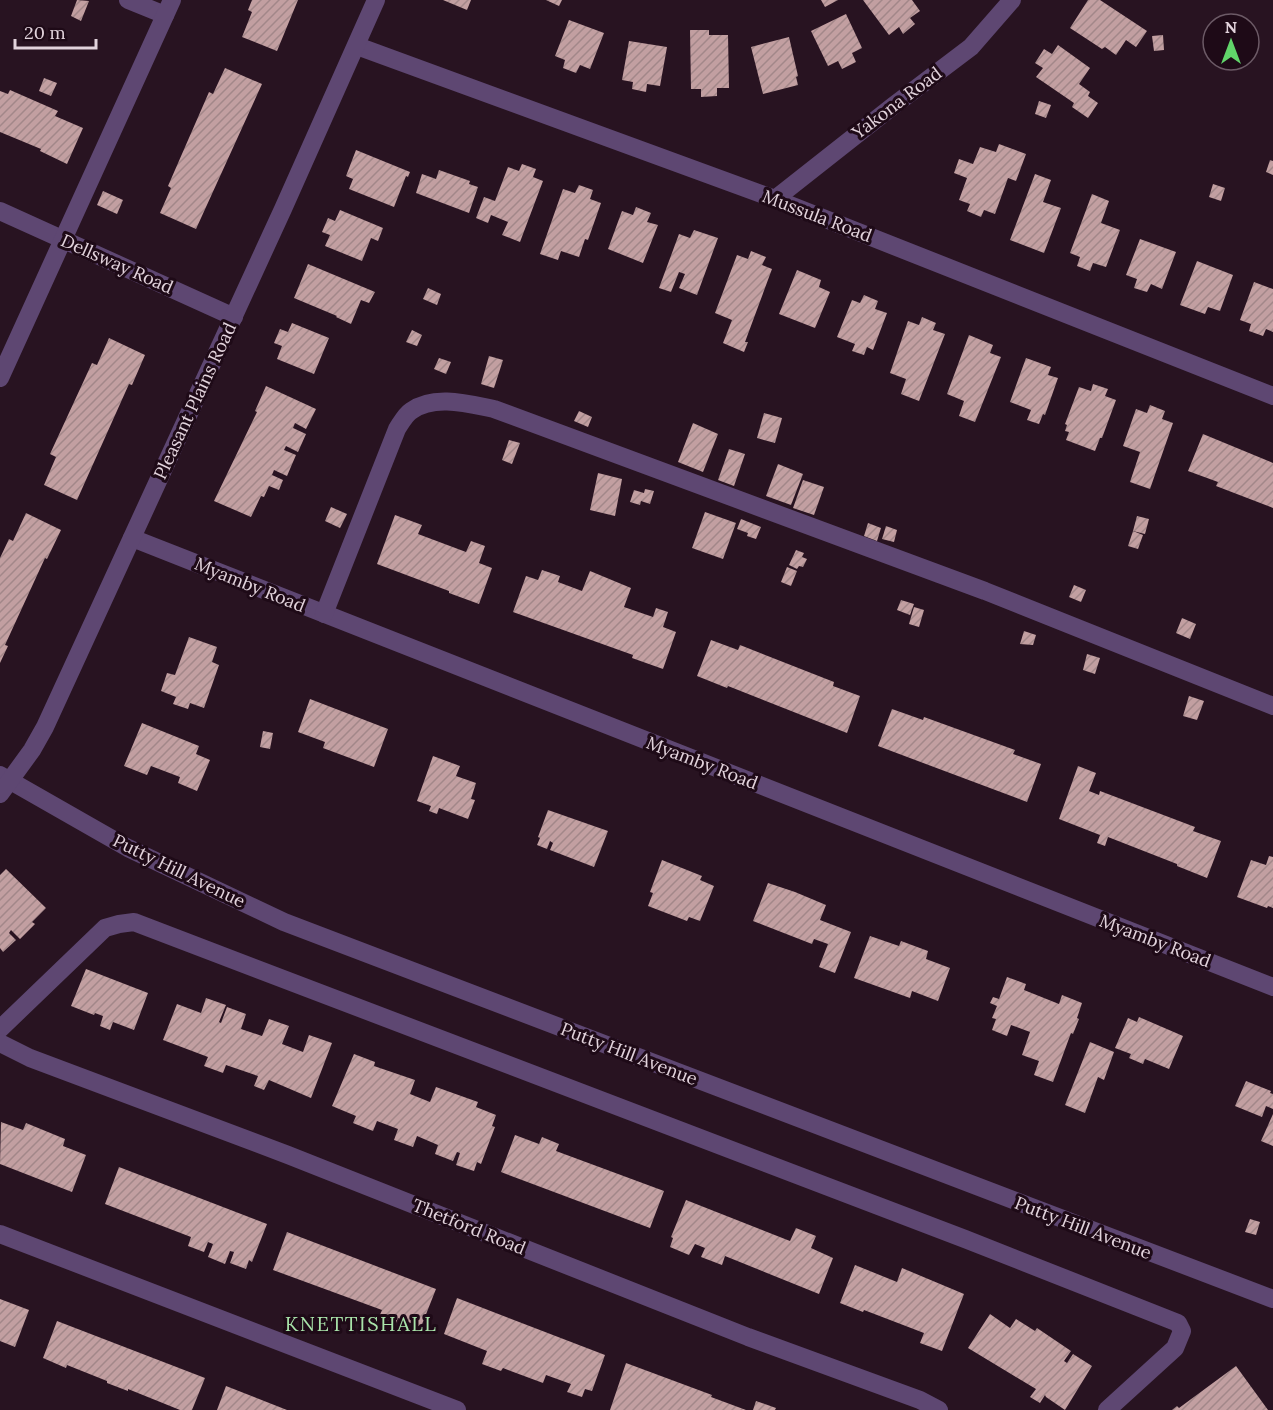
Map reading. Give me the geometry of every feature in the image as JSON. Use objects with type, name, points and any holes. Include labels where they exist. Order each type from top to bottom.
[{"type":"street","points":[[0,378],[168,8],[128,0]]},
{"type":"street","name":"Pleasant Plains Road","points":[[4,783],[45,727],[234,317],[376,0]]},
{"type":"street","name":"Yakona Road","points":[[775,199],[970,48],[1012,0]]},
{"type":"street","name":"Mussula Road","points":[[357,46],[775,199],[1273,396]]},
{"type":"street","name":"Dellsway Road","points":[[0,212],[234,317]]},
{"type":"street","points":[[324,614],[397,429],[409,412],[422,405],[454,401],[494,408],[985,591],[1273,706]]},
{"type":"street","name":"Myamby Road","points":[[132,538],[1273,987]]},
{"type":"street","name":"Putty Hill Avenue","points":[[4,783],[128,848],[284,922],[1273,1299]]},
{"type":"street","points":[[0,1029],[105,928],[134,922],[965,1239],[1178,1323],[1182,1331],[1175,1348],[1107,1410]]},
{"type":"street","name":"Thetford Road","points":[[0,1043],[30,1058],[288,1155],[748,1337],[920,1400],[939,1410]]},
{"type":"street","points":[[0,1234],[457,1410]]},
{"type":"building","points":[[77,0],[89,1],[81,21],[71,16]]},
{"type":"building","points":[[252,0],[298,0],[277,51],[242,37],[252,12],[248,10]]},
{"type":"building","points":[[443,0],[471,0],[467,10]]},
{"type":"building","points":[[546,0],[562,0],[559,6]]},
{"type":"building","points":[[821,0],[838,0],[825,7]]},
{"type":"building","points":[[863,0],[912,0],[920,11],[910,18],[915,24],[903,34],[899,27],[889,35]]},
{"type":"building","points":[[1088,0],[1100,0],[1147,31],[1136,47],[1126,40],[1116,55],[1105,47],[1102,49],[1070,28]]},
{"type":"building","points":[[846,14],[862,48],[852,53],[856,62],[842,69],[838,61],[828,66],[811,31]]},
{"type":"building","points":[[569,20],[604,33],[590,69],[580,65],[576,73],[563,68],[565,60],[555,56]]},
{"type":"building","points":[[690,30],[709,30],[709,35],[728,35],[729,88],[717,88],[717,96],[701,97],[701,89],[691,89]]},
{"type":"building","points":[[1163,35],[1164,50],[1154,51],[1152,36]]},
{"type":"building","points":[[789,37],[798,85],[763,94],[751,47]]},
{"type":"building","points":[[629,41],[667,47],[660,86],[647,84],[646,92],[632,89],[633,82],[622,80]]},
{"type":"building","points":[[1058,45],[1090,68],[1079,84],[1090,92],[1088,96],[1098,103],[1088,118],[1072,107],[1074,103],[1036,77],[1043,68],[1035,63],[1044,49],[1052,54]]},
{"type":"building","points":[[225,68],[262,84],[196,229],[160,213],[171,188],[168,186],[209,92],[213,94]]},
{"type":"building","points":[[44,78],[57,83],[51,96],[39,91]]},
{"type":"building","points":[[10,90],[58,111],[55,116],[83,128],[67,164],[40,151],[41,149],[0,132],[0,91],[8,94]]},
{"type":"building","points":[[1039,101],[1051,105],[1046,118],[1035,114]]},
{"type":"building","points":[[999,144],[1026,154],[1016,181],[1008,178],[995,214],[984,210],[981,217],[967,211],[970,204],[959,200],[967,178],[954,173],[959,159],[973,164],[980,147],[996,152]]},
{"type":"building","points":[[356,150],[410,172],[408,177],[406,176],[394,207],[349,189],[353,179],[346,176]]},
{"type":"building","points":[[1270,160],[1273,161],[1273,175],[1266,172]]},
{"type":"building","points":[[522,164],[536,169],[533,177],[543,181],[520,242],[502,235],[508,222],[491,215],[488,223],[476,218],[484,197],[495,201],[508,167],[519,171]]},
{"type":"building","points":[[439,170],[470,181],[469,184],[478,187],[469,213],[416,193],[422,174],[436,179]]},
{"type":"building","points":[[1035,174],[1051,180],[1043,202],[1061,208],[1044,253],[1010,240]]},
{"type":"building","points":[[1213,184],[1225,188],[1221,201],[1209,197]]},
{"type":"building","points":[[579,185],[593,190],[590,199],[601,203],[588,240],[585,239],[579,257],[561,251],[558,260],[540,254],[563,189],[575,193]]},
{"type":"building","points":[[103,191],[123,200],[117,214],[97,205]]},
{"type":"building","points":[[1092,194],[1109,201],[1101,223],[1120,230],[1106,267],[1093,263],[1090,271],[1077,266],[1080,257],[1070,253]]},
{"type":"building","points":[[636,207],[651,213],[647,222],[658,225],[643,263],[608,249],[622,211],[633,215]]},
{"type":"building","points":[[340,210],[383,228],[378,241],[371,238],[362,261],[325,246],[330,235],[322,232],[328,218],[335,221]]},
{"type":"building","points":[[694,230],[718,238],[697,295],[679,288],[685,274],[679,272],[671,292],[659,288],[679,234],[690,238]]},
{"type":"building","points":[[1140,239],[1176,252],[1162,289],[1151,284],[1147,292],[1134,288],[1137,279],[1126,275]]},
{"type":"building","points":[[751,251],[766,257],[762,265],[772,269],[745,342],[748,342],[744,352],[723,343],[732,320],[715,313],[737,255],[748,259]]},
{"type":"building","points":[[1197,261],[1233,275],[1220,311],[1208,307],[1205,314],[1180,305]]},
{"type":"building","points":[[308,264],[375,292],[369,303],[361,300],[351,324],[294,298]]},
{"type":"building","points":[[797,270],[821,280],[819,287],[830,292],[815,328],[779,314]]},
{"type":"building","points":[[1254,282],[1273,289],[1273,332],[1266,329],[1263,336],[1249,331],[1251,324],[1240,320]]},
{"type":"building","points":[[428,288],[441,294],[437,305],[423,299]]},
{"type":"building","points":[[864,295],[878,301],[875,309],[887,313],[873,350],[867,347],[864,355],[852,351],[855,344],[837,337],[852,300],[860,303]]},
{"type":"building","points":[[922,317],[936,323],[933,330],[945,334],[919,401],[901,394],[906,379],[890,373],[908,321],[919,325]]},
{"type":"building","points":[[292,323],[329,338],[314,374],[277,359],[282,346],[274,343],[280,329],[288,332]]},
{"type":"building","points":[[412,330],[422,335],[417,346],[406,342]]},
{"type":"building","points":[[969,335],[993,345],[990,353],[1001,357],[975,422],[959,416],[964,401],[947,394]]},
{"type":"building","points":[[109,338],[145,355],[132,385],[129,384],[77,500],[44,485],[56,457],[50,454],[92,363],[97,365]]},
{"type":"building","points":[[489,356],[503,360],[494,388],[481,384]]},
{"type":"building","points":[[439,358],[451,362],[446,374],[434,369]]},
{"type":"building","points":[[1026,358],[1051,367],[1048,375],[1058,378],[1045,415],[1043,414],[1039,424],[1027,420],[1031,410],[1010,402]]},
{"type":"building","points":[[1093,384],[1108,389],[1105,396],[1116,400],[1095,451],[1066,440],[1069,432],[1065,431],[1067,425],[1065,424],[1079,387],[1091,391]]},
{"type":"building","points":[[266,386],[316,409],[306,429],[295,423],[293,428],[306,434],[298,452],[286,446],[284,450],[296,455],[287,476],[274,470],[272,475],[283,480],[279,490],[269,486],[264,497],[261,496],[251,517],[214,501],[257,412],[255,411]]},
{"type":"building","points":[[1150,405],[1165,411],[1162,419],[1173,423],[1150,489],[1130,482],[1140,452],[1123,446],[1136,409],[1147,413]]},
{"type":"building","points":[[579,411],[592,417],[588,427],[574,421]]},
{"type":"building","points":[[764,413],[782,418],[775,443],[757,438]]},
{"type":"building","points":[[693,423],[718,434],[703,472],[678,462]]},
{"type":"building","points":[[1203,434],[1273,463],[1273,508],[1216,486],[1218,482],[1188,471]]},
{"type":"building","points":[[509,440],[520,443],[512,464],[502,460]]},
{"type":"building","points":[[729,449],[745,454],[734,486],[718,480]]},
{"type":"building","points":[[778,464],[803,474],[791,505],[766,496]]},
{"type":"building","points":[[598,473],[622,479],[615,516],[590,510]]},
{"type":"building","points":[[803,480],[824,487],[814,515],[793,508]]},
{"type":"building","points":[[645,489],[654,491],[650,504],[641,501],[640,505],[630,502],[634,490],[644,493]]},
{"type":"building","points":[[331,507],[347,514],[340,528],[325,521]]},
{"type":"building","points":[[705,512],[736,523],[723,559],[692,548]]},
{"type":"building","points":[[26,513],[61,530],[47,559],[45,558],[5,645],[8,646],[0,663],[0,558],[9,539],[13,541]]},
{"type":"building","points":[[395,515],[422,525],[418,534],[466,552],[471,541],[485,546],[479,563],[492,568],[479,604],[377,564]]},
{"type":"building","points":[[1137,516],[1149,519],[1145,534],[1133,531]]},
{"type":"building","points":[[741,519],[761,527],[756,539],[737,529]]},
{"type":"building","points":[[868,523],[881,528],[877,541],[864,536]]},
{"type":"building","points":[[886,526],[897,530],[894,542],[882,539]]},
{"type":"building","points":[[1133,531],[1143,535],[1138,549],[1128,546]]},
{"type":"building","points":[[796,550],[804,553],[802,557],[807,559],[803,567],[799,566],[797,569],[789,565]]},
{"type":"building","points":[[787,567],[797,571],[791,586],[781,582]]},
{"type":"building","points":[[542,570],[560,576],[558,582],[582,591],[590,571],[631,588],[624,607],[653,617],[656,608],[668,612],[663,627],[676,632],[663,669],[632,658],[633,655],[513,612],[526,576],[538,580]]},
{"type":"building","points":[[1074,585],[1086,590],[1081,602],[1069,597]]},
{"type":"building","points":[[901,600],[914,604],[910,615],[897,610]]},
{"type":"building","points":[[914,607],[924,610],[919,627],[909,624]]},
{"type":"building","points":[[1182,618],[1196,624],[1190,639],[1176,633]]},
{"type":"building","points":[[1024,631],[1036,635],[1033,645],[1020,644]]},
{"type":"building","points":[[189,637],[217,647],[212,662],[219,665],[204,708],[190,703],[188,709],[173,704],[176,697],[161,691],[167,673],[175,675]]},
{"type":"building","points":[[711,640],[738,650],[740,645],[834,682],[833,686],[860,696],[847,733],[697,676]]},
{"type":"building","points":[[1087,654],[1100,658],[1095,674],[1083,670]]},
{"type":"building","points":[[1189,696],[1204,701],[1197,720],[1183,716]]},
{"type":"building","points":[[310,699],[388,729],[374,767],[323,748],[325,742],[298,732]]},
{"type":"building","points":[[892,709],[923,720],[924,717],[1015,750],[1013,754],[1041,764],[1027,802],[878,746]]},
{"type":"building","points":[[142,723],[199,746],[196,754],[210,760],[197,791],[178,783],[180,777],[151,766],[147,775],[124,766]]},
{"type":"building","points":[[263,731],[273,733],[270,749],[260,747]]},
{"type":"building","points":[[433,756],[460,766],[456,776],[476,783],[471,799],[475,800],[468,819],[439,808],[437,814],[429,811],[431,806],[417,801]]},
{"type":"building","points":[[1078,766],[1096,773],[1089,791],[1099,795],[1100,791],[1195,827],[1193,831],[1221,841],[1207,878],[1108,837],[1105,846],[1097,843],[1100,835],[1059,819]]},
{"type":"building","points":[[548,810],[608,831],[594,867],[550,850],[553,843],[550,841],[547,849],[537,845]]},
{"type":"building","points":[[1269,856],[1273,857],[1273,908],[1237,897],[1251,860],[1266,865]]},
{"type":"building","points":[[662,860],[702,876],[700,880],[714,886],[700,921],[689,917],[687,921],[648,906],[653,893],[650,892]]},
{"type":"building","points":[[6,869],[46,908],[32,922],[35,924],[20,939],[11,930],[9,933],[16,940],[3,952],[0,948],[0,875]]},
{"type":"building","points":[[768,883],[826,905],[820,920],[851,932],[835,973],[819,967],[828,944],[814,939],[812,944],[753,921]]},
{"type":"building","points":[[870,936],[899,946],[901,941],[928,951],[926,959],[950,968],[938,1001],[912,991],[910,998],[854,978]]},
{"type":"building","points":[[86,969],[148,993],[134,1030],[113,1022],[110,1030],[100,1026],[103,1016],[71,1006]]},
{"type":"building","points":[[1007,977],[1026,984],[1024,990],[1059,1004],[1062,995],[1082,1003],[1077,1018],[1079,1019],[1073,1034],[1071,1033],[1053,1082],[1034,1075],[1039,1061],[1022,1055],[1030,1032],[1011,1025],[1007,1036],[992,1030],[996,1019],[992,1018],[997,1006],[990,1003],[993,997],[999,999]]},
{"type":"building","points":[[206,998],[226,1005],[219,1022],[221,1023],[227,1007],[246,1014],[241,1029],[262,1036],[269,1019],[289,1026],[282,1044],[303,1052],[309,1035],[332,1043],[311,1098],[269,1080],[264,1090],[254,1086],[258,1076],[226,1065],[223,1073],[204,1066],[208,1057],[163,1040],[177,1004],[201,1013]]},
{"type":"building","points":[[1139,1017],[1183,1036],[1169,1069],[1145,1059],[1143,1064],[1129,1058],[1131,1054],[1115,1048],[1128,1018],[1137,1022]]},
{"type":"building","points":[[1090,1042],[1114,1052],[1104,1080],[1098,1077],[1085,1113],[1065,1105]]},
{"type":"building","points":[[354,1054],[375,1062],[374,1066],[415,1080],[410,1094],[430,1102],[436,1087],[478,1102],[476,1107],[496,1115],[492,1126],[495,1127],[481,1164],[477,1162],[474,1171],[456,1165],[460,1153],[457,1152],[453,1161],[435,1154],[438,1145],[417,1136],[413,1147],[394,1140],[398,1129],[377,1121],[373,1131],[353,1123],[356,1116],[332,1106]]},
{"type":"building","points":[[1246,1081],[1271,1091],[1270,1093],[1273,1094],[1273,1109],[1266,1106],[1262,1117],[1235,1106]]},
{"type":"building","points":[[1273,1114],[1273,1146],[1261,1141]]},
{"type":"building","points":[[1,1122],[23,1130],[26,1123],[65,1139],[63,1146],[86,1155],[72,1192],[0,1164]]},
{"type":"building","points":[[515,1135],[539,1144],[542,1137],[559,1144],[556,1151],[664,1191],[650,1228],[501,1172]]},
{"type":"building","points":[[119,1167],[267,1224],[252,1262],[249,1260],[246,1269],[230,1263],[234,1252],[230,1251],[225,1264],[208,1257],[213,1244],[208,1242],[204,1252],[188,1246],[191,1237],[105,1204]]},
{"type":"building","points":[[686,1200],[790,1241],[796,1228],[816,1236],[811,1248],[833,1258],[819,1294],[725,1256],[722,1265],[701,1257],[705,1248],[695,1244],[689,1255],[670,1247],[673,1238],[671,1237]]},
{"type":"building","points":[[1250,1219],[1260,1222],[1256,1235],[1245,1232]]},
{"type":"building","points":[[287,1232],[436,1289],[421,1327],[398,1318],[396,1323],[379,1317],[382,1310],[273,1270]]},
{"type":"building","points":[[855,1265],[897,1282],[902,1268],[964,1294],[942,1351],[920,1343],[924,1333],[840,1303]]},
{"type":"building","points":[[457,1298],[605,1355],[592,1391],[585,1389],[582,1397],[567,1392],[571,1384],[546,1375],[543,1383],[503,1368],[501,1371],[482,1364],[487,1351],[444,1334]]},
{"type":"building","points":[[0,1299],[29,1310],[15,1347],[0,1341]]},
{"type":"building","points":[[990,1314],[1010,1328],[1016,1319],[1035,1331],[1037,1328],[1071,1351],[1064,1361],[1067,1363],[1073,1354],[1092,1366],[1065,1410],[1045,1395],[1040,1403],[1030,1397],[1036,1389],[968,1348]]},
{"type":"building","points":[[57,1321],[205,1378],[192,1410],[180,1410],[107,1383],[107,1381],[67,1365],[66,1368],[43,1358]]},
{"type":"building","points":[[626,1363],[712,1395],[711,1397],[746,1410],[610,1410]]},
{"type":"building","points":[[1236,1366],[1268,1410],[1172,1410],[1177,1406],[1179,1408]]},
{"type":"building","points":[[226,1386],[287,1410],[217,1410]]},
{"type":"building","points":[[756,1401],[776,1408],[775,1410],[753,1410]]},
{"type":"district","name":"KNETTISHALL","points":[[361,1324]]}]
